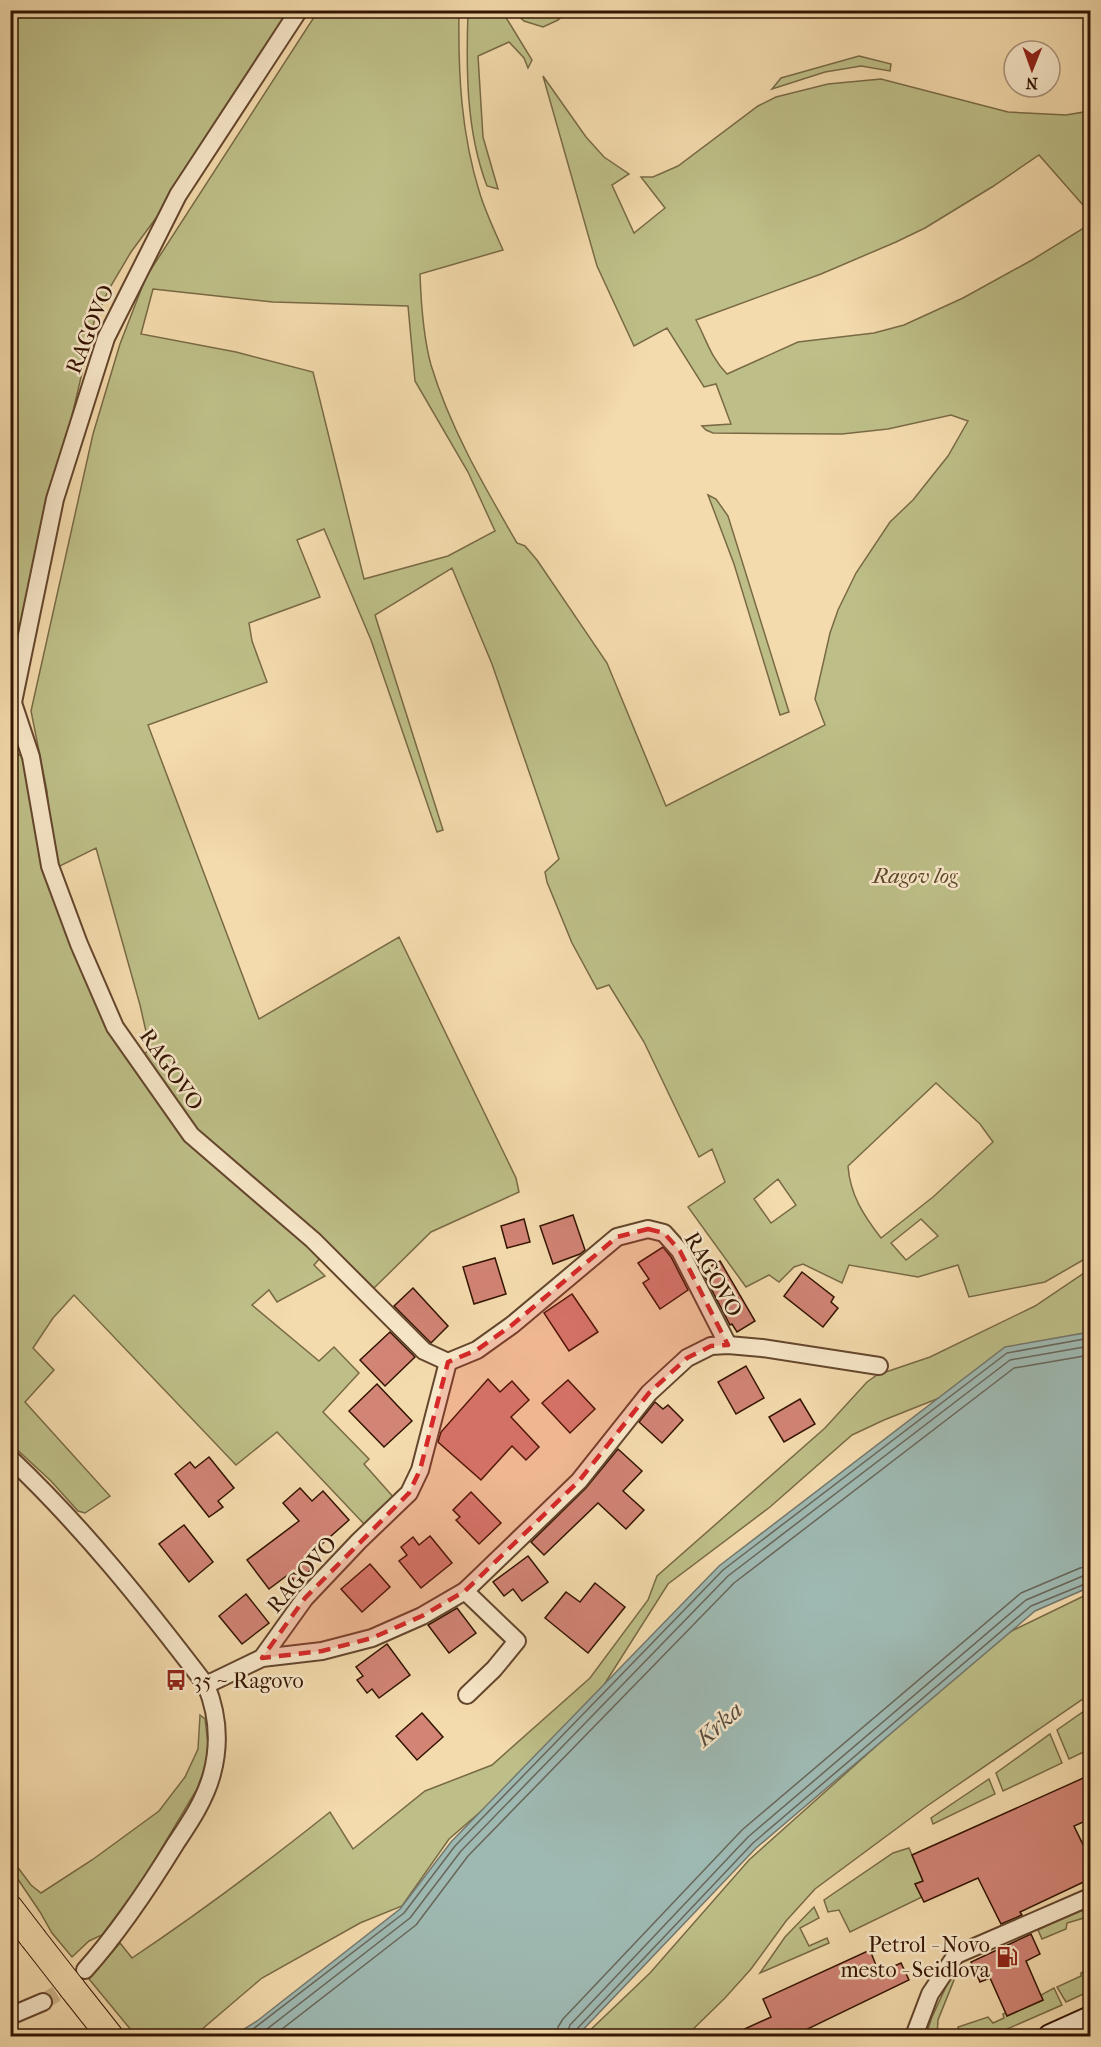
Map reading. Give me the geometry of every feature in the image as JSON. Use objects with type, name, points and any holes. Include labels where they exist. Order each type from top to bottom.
[{"type":"main road","points":[[10,1908],[110,2037]]},
{"type":"street","name":"RAGOVO","points":[[299,10],[178,195],[106,338],[56,499],[12,708],[31,757],[50,866],[79,944],[115,1027],[191,1135],[313,1240],[424,1351],[448,1362],[477,1350],[512,1325],[617,1237],[648,1229],[664,1233],[680,1251],[728,1345]]},
{"type":"street","name":"RAGOVO","points":[[206,1685],[262,1658],[322,1651],[372,1638],[422,1616],[465,1591],[579,1481],[649,1393],[687,1358],[711,1346],[762,1348],[879,1366]]},
{"type":"street","name":"RAGOVO","points":[[262,1658],[305,1598],[409,1493],[420,1470],[448,1362]]},
{"type":"street","points":[[10,1458],[110,1562],[206,1685],[214,1704],[218,1741],[212,1775],[199,1807],[163,1864],[105,1947],[85,1970]]},
{"type":"street","points":[[465,1591],[517,1641],[494,1669],[467,1695]]},
{"type":"street","points":[[914,2037],[930,1994],[956,1955],[1090,1897]]},
{"type":"street","points":[[10,2016],[43,2002]]},
{"type":"street","points":[[1050,2037],[1090,2018]]},
{"type":"highlighted area","points":[[648,1229],[664,1233],[680,1251],[728,1345],[711,1346],[687,1358],[649,1393],[579,1481],[465,1591],[422,1616],[372,1638],[322,1651],[262,1658],[305,1598],[409,1493],[420,1470],[448,1362],[477,1350],[512,1325],[617,1237]]},
{"type":"green space","points":[[11,11],[296,11],[131,252],[109,289],[94,322],[11,675]]},
{"type":"green space","name":"Ragov log","points":[[318,11],[459,11],[460,80],[469,149],[482,201],[503,250],[420,274],[428,354],[458,434],[517,543],[525,546],[537,560],[607,663],[666,806],[825,725],[815,699],[830,633],[838,610],[856,573],[890,522],[913,500],[948,456],[968,421],[951,415],[888,429],[842,434],[713,433],[706,430],[702,426],[731,424],[716,384],[704,387],[667,328],[634,346],[597,266],[543,76],[586,137],[604,157],[629,174],[612,185],[634,233],[665,208],[641,177],[653,177],[678,166],[758,106],[776,97],[828,84],[881,79],[1008,112],[1066,115],[1090,111],[1090,213],[1039,155],[925,228],[896,242],[821,274],[696,320],[713,355],[727,374],[798,342],[874,333],[904,325],[963,298],[1032,260],[1090,224],[1090,1214],[1085,1219],[1090,1226],[1090,1256],[1045,1282],[969,1297],[958,1265],[918,1277],[849,1265],[842,1283],[803,1264],[794,1267],[779,1282],[769,1275],[746,1287],[688,1207],[725,1182],[712,1149],[699,1157],[644,1042],[609,985],[597,989],[572,943],[547,882],[545,872],[559,859],[492,664],[452,568],[375,615],[443,830],[437,832],[371,640],[324,529],[297,540],[320,597],[249,623],[252,641],[267,682],[148,725],[259,1019],[399,937],[516,1178],[519,1192],[431,1232],[373,1289],[198,1133],[141,1057],[150,1049],[96,848],[58,867],[51,833],[47,791],[31,711],[93,434],[120,344],[146,277]],"holes":[[[153,289],[273,302],[408,306],[415,381],[468,472],[495,531],[448,556],[364,579],[313,372],[236,352],[141,334]],[[936,1083],[980,1124],[993,1142],[933,1197],[881,1238],[859,1205],[849,1177],[848,1166]],[[778,1179],[796,1205],[771,1223],[754,1199]],[[921,1219],[938,1236],[906,1260],[891,1243]]]},
{"type":"green space","points":[[468,11],[502,11],[532,60],[528,68],[524,58],[509,42],[478,56],[483,137],[498,189],[487,186],[471,122],[467,55]]},
{"type":"green space","points":[[513,11],[568,11],[558,20],[543,27],[524,21]]},
{"type":"green space","points":[[859,56],[891,64],[890,71],[861,66],[825,72],[772,89],[781,78]]},
{"type":"green space","points":[[708,495],[716,499],[728,516],[789,712],[780,715],[734,564]]},
{"type":"green space","points":[[17,754],[24,757],[42,856],[141,1077],[321,1257],[314,1265],[325,1276],[277,1302],[269,1290],[252,1305],[319,1361],[334,1347],[359,1373],[323,1412],[369,1459],[364,1464],[395,1499],[366,1526],[277,1432],[236,1465],[74,1295],[53,1318],[33,1348],[54,1370],[25,1402],[110,1496],[85,1513],[78,1511],[51,1481],[11,1444],[10,784]]},
{"type":"green space","points":[[1090,1269],[1090,1338],[884,1420],[852,1435],[770,1507],[668,1584],[595,1699],[537,1763],[449,1839],[402,1906],[360,1923],[262,1978],[194,2036],[136,2036],[89,1979],[120,1943],[132,1958],[233,1887],[330,1812],[353,1849],[425,1791],[492,1765],[590,1678],[648,1600],[657,1576],[825,1428],[867,1382],[877,1375],[930,1357],[1035,1306]]},
{"type":"green space","points":[[1090,1593],[1090,1694],[927,1806],[815,1889],[786,1921],[751,1969],[686,2036],[584,2036],[650,1973],[749,1860],[997,1638]]},
{"type":"green space","points":[[1090,1707],[1090,1749],[1069,1759],[1057,1730]]},
{"type":"green space","points":[[200,1715],[205,1719],[208,1744],[206,1764],[197,1789],[141,1883],[102,1935],[89,1941],[72,1957],[52,1933],[11,1869],[10,1857],[31,1885],[41,1893],[92,1860],[159,1811],[185,1777],[198,1749]]},
{"type":"green space","points":[[1050,1734],[1062,1763],[1003,1791],[996,1773]]},
{"type":"green space","points":[[989,1779],[995,1794],[933,1824],[931,1818]]},
{"type":"green space","points":[[909,1848],[923,1881],[915,1884],[922,1897],[850,1932],[839,1910],[828,1912],[824,1900],[893,1853]]},
{"type":"green space","points":[[1090,1902],[1090,1929],[1084,1918],[1067,1923],[1066,1929],[1042,1939],[1038,1930]]},
{"type":"green space","points":[[814,1907],[819,1918],[800,1928],[809,1946],[827,1938],[829,1943],[760,1973],[785,1937]]},
{"type":"green space","points":[[1085,1971],[1090,1973],[1090,1991],[1066,2002],[1057,1987],[1081,1976],[1081,1973]]},
{"type":"green space","points":[[951,1976],[954,1980],[938,2020],[937,2036],[926,2035],[932,2017]]},
{"type":"green space","points":[[1054,1988],[1062,2005],[991,2036],[959,2036],[958,2027],[988,2017],[993,2023],[1004,2018],[1003,2014],[1006,2013],[1007,2016],[1043,2000],[1041,1995]]},
{"type":"water","name":"Krka","points":[[1090,1332],[1090,1587],[1035,1611],[756,1848],[577,2036],[233,2036],[257,2021],[400,1909],[451,1842],[719,1566],[1005,1347]]},
{"type":"building","points":[[573,1215],[585,1250],[553,1264],[540,1226]]},
{"type":"building","points":[[524,1219],[530,1242],[507,1248],[501,1226]]},
{"type":"building","points":[[663,1247],[671,1257],[688,1290],[660,1309],[643,1283],[649,1279],[638,1263]]},
{"type":"building","points":[[495,1258],[506,1294],[474,1304],[463,1267]]},
{"type":"building","points":[[720,1261],[755,1321],[737,1332],[732,1324],[730,1325],[702,1271]]},
{"type":"building","points":[[802,1272],[834,1297],[831,1302],[838,1308],[823,1327],[784,1296]]},
{"type":"building","points":[[413,1288],[448,1326],[431,1343],[394,1306]]},
{"type":"building","points":[[572,1294],[598,1332],[569,1351],[544,1313]]},
{"type":"building","points":[[390,1332],[415,1357],[385,1386],[360,1360]]},
{"type":"building","points":[[746,1366],[764,1398],[736,1414],[718,1382]]},
{"type":"building","points":[[488,1379],[500,1392],[512,1381],[529,1400],[511,1417],[539,1447],[526,1460],[512,1446],[481,1480],[438,1442],[441,1432]]},
{"type":"building","points":[[568,1380],[595,1409],[570,1433],[542,1403]]},
{"type":"building","points":[[377,1384],[412,1421],[384,1447],[349,1411]]},
{"type":"building","points":[[800,1399],[815,1424],[784,1442],[769,1417]]},
{"type":"building","points":[[655,1402],[663,1409],[668,1405],[683,1420],[662,1443],[639,1422]]},
{"type":"building","points":[[618,1449],[642,1471],[623,1491],[644,1510],[626,1529],[598,1503],[544,1555],[531,1542],[586,1488]]},
{"type":"building","points":[[209,1457],[234,1488],[218,1501],[223,1507],[209,1517],[175,1474],[190,1462],[195,1468]]},
{"type":"building","points":[[300,1488],[312,1501],[323,1491],[349,1520],[304,1560],[311,1570],[295,1582],[289,1574],[269,1589],[247,1560],[299,1521],[283,1503]]},
{"type":"building","points":[[471,1492],[501,1523],[479,1544],[456,1520],[460,1517],[453,1510]]},
{"type":"building","points":[[184,1525],[213,1562],[189,1582],[159,1544]]},
{"type":"building","points":[[430,1536],[452,1563],[421,1588],[399,1561],[407,1555],[401,1547],[413,1537],[419,1545]]},
{"type":"building","points":[[528,1556],[548,1582],[522,1601],[513,1589],[504,1596],[493,1582]]},
{"type":"building","points":[[370,1564],[390,1587],[362,1612],[341,1589]]},
{"type":"building","points":[[595,1583],[625,1607],[588,1653],[545,1618],[566,1592],[580,1602]]},
{"type":"building","points":[[246,1594],[269,1623],[242,1644],[219,1616]]},
{"type":"building","points":[[457,1608],[476,1633],[449,1653],[428,1625]]},
{"type":"building","points":[[387,1644],[410,1675],[379,1698],[372,1689],[367,1693],[357,1680],[363,1676],[356,1667]]},
{"type":"building","points":[[422,1713],[443,1737],[417,1760],[396,1736]]},
{"type":"building","points":[[1090,1775],[1090,1819],[1074,1826],[1090,1859],[1090,1879],[1020,1912],[1022,1915],[1001,1924],[978,1878],[924,1902],[915,1884],[923,1881],[912,1855]]},
{"type":"building","points":[[1031,1934],[1040,1954],[1026,1961],[1043,2000],[1007,2016],[990,1978],[980,1982],[971,1962]]},
{"type":"building","points":[[870,1950],[879,1973],[901,1963],[909,1980],[791,2037],[727,2037],[771,2017],[763,1999]]},
{"type":"tunnel","points":[[43,2002],[65,1988],[75,1978]]},
{"type":"place","name":"35 ~ Ragovo","points":[[176,1680]]},
{"type":"place","name":"Petrol - Novo mesto - Seidlova","points":[[1007,1957]]}]
